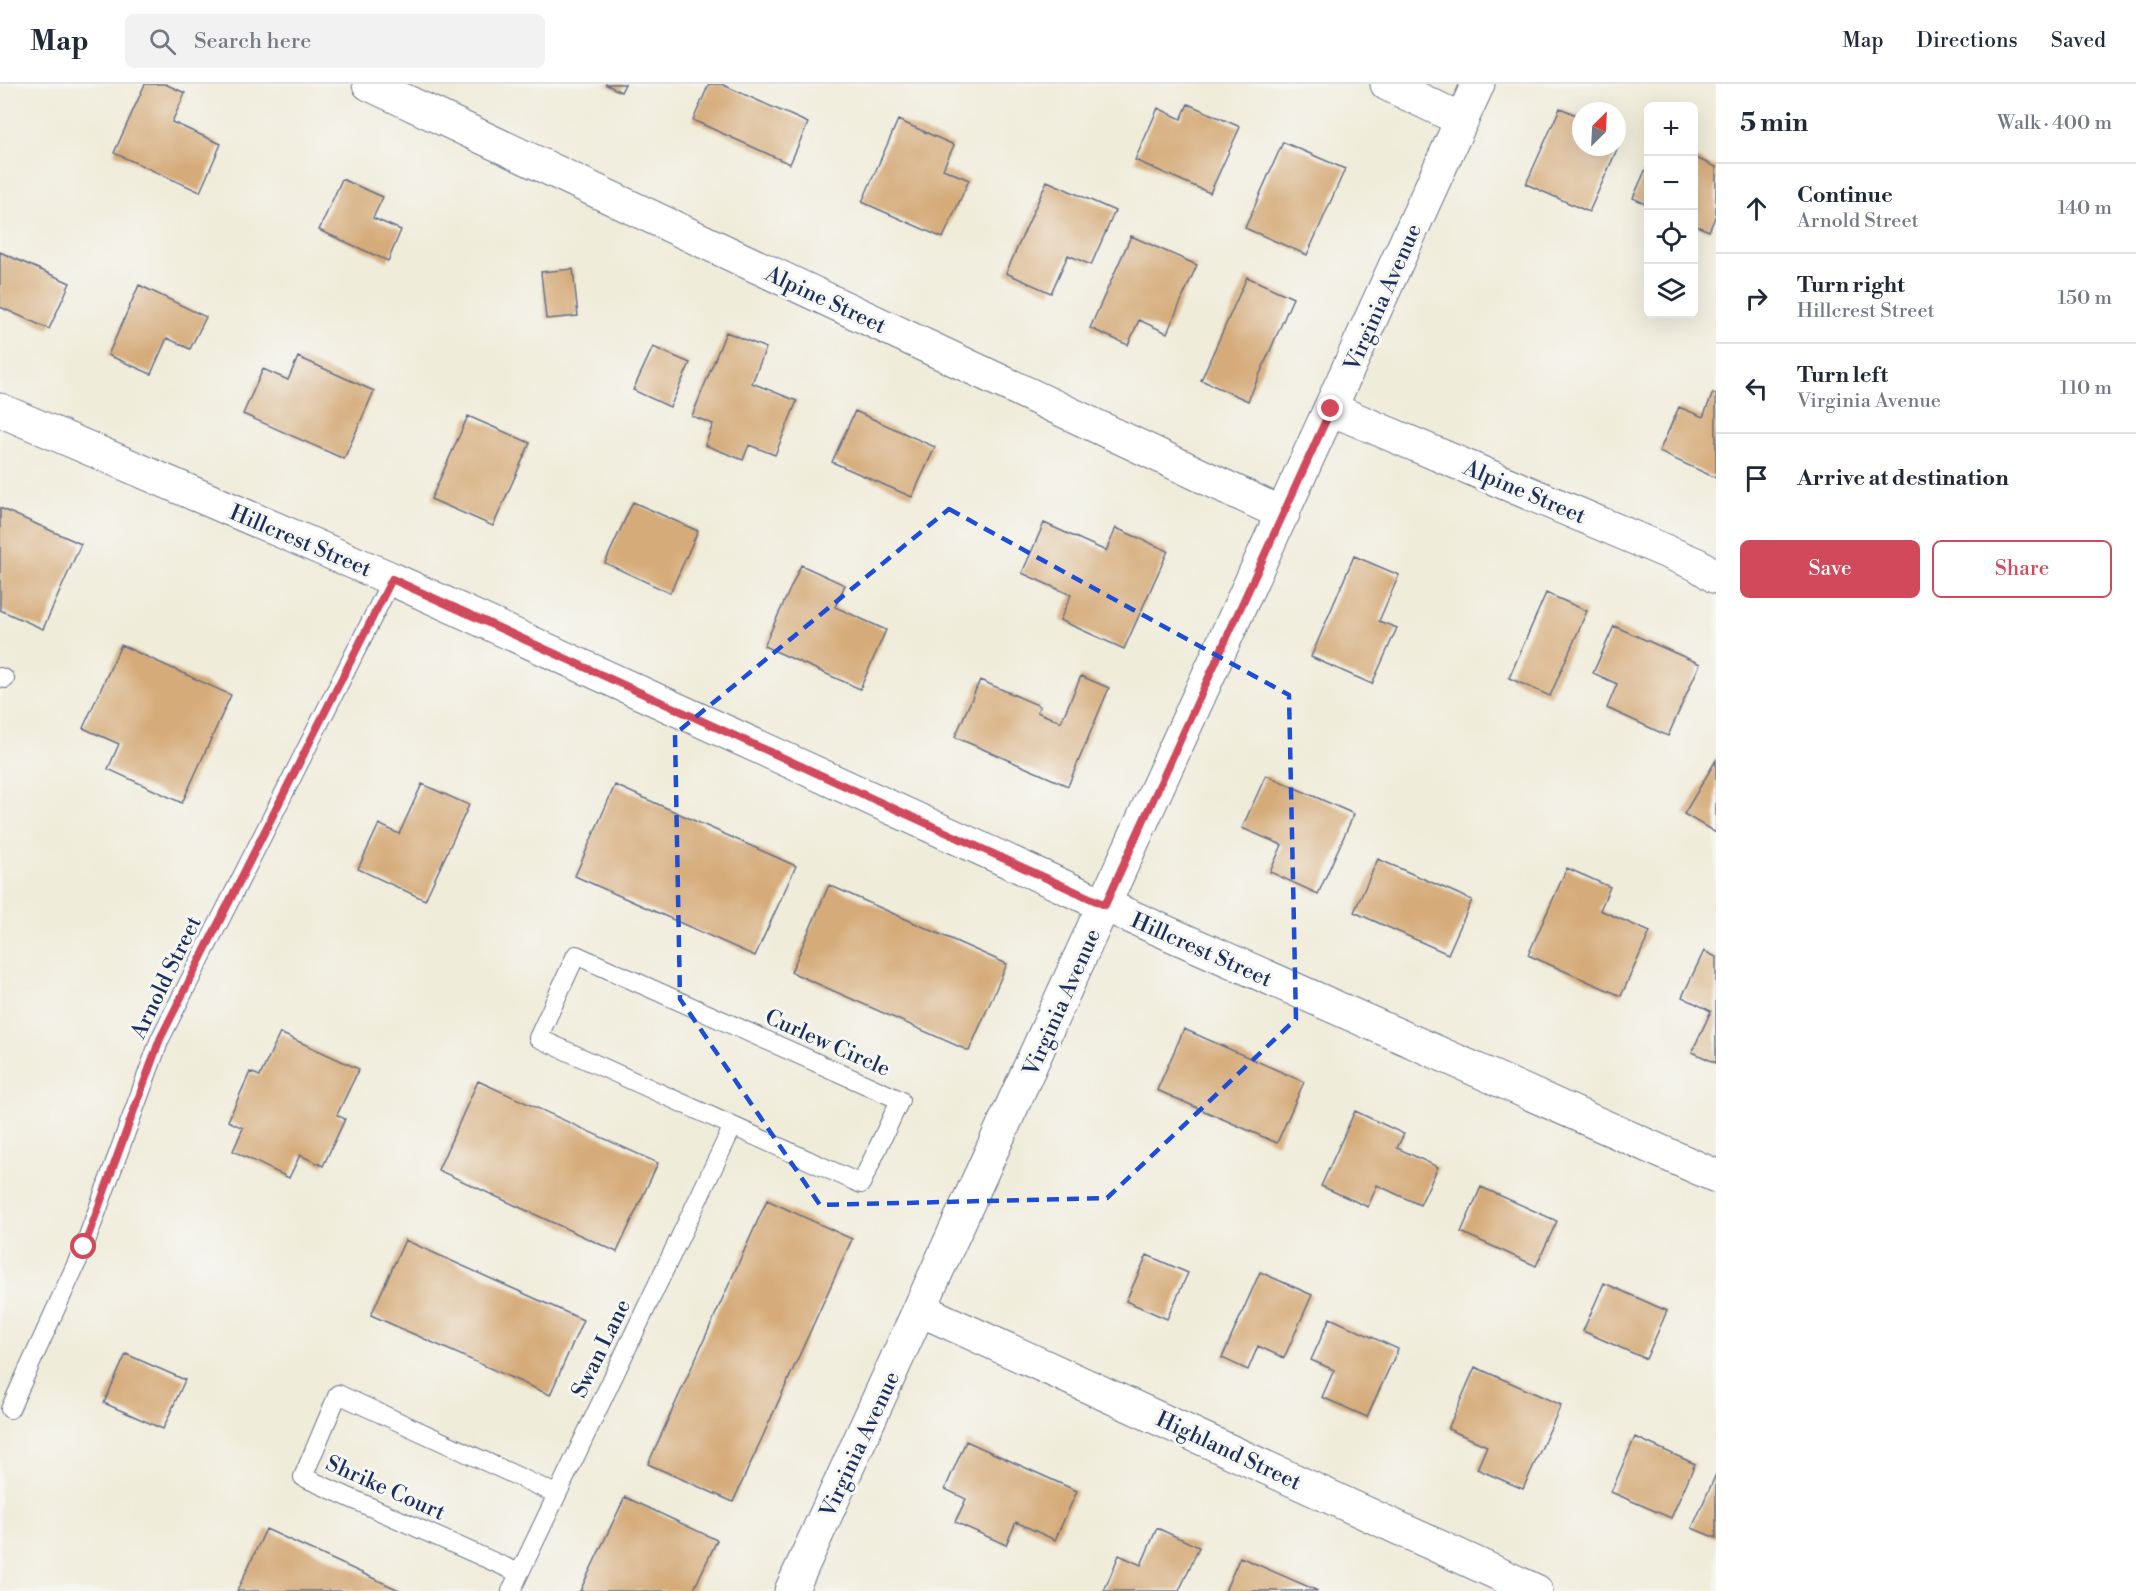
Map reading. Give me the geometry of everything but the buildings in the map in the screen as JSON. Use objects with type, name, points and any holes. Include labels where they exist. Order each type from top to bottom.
[{"type":"street","name":"Alpine Street","points":[[369,84],[1283,514]]},
{"type":"street","points":[[1387,84],[1461,120]]},
{"type":"street","name":"Virginia Avenue","points":[[791,1591],[1478,84]]},
{"type":"street","name":"Alpine Street","points":[[1331,409],[1698,565],[1716,577]]},
{"type":"street","name":"Hillcrest Street","points":[[0,410],[392,579],[1105,905],[1716,1176]]},
{"type":"street","name":"Highland Street","points":[[921,1310],[1536,1591]]},
{"type":"lane","name":"Arnold Street","points":[[10,1409],[84,1247],[160,1039],[392,579]]},
{"type":"lane","name":"Curlew Circle","points":[[576,955],[900,1100],[861,1184],[733,1126],[538,1038],[576,955]]},
{"type":"lane","name":"Swan Lane","points":[[511,1591],[733,1126]]},
{"type":"lane","name":"Shrike Court","points":[[519,1573],[303,1476],[338,1394],[556,1494]]},
{"type":"highlighted area","points":[[949,509],[1289,695],[1296,1019],[1107,1198],[820,1205],[680,999],[675,734]]},
{"type":"route","points":[[84,1247],[160,1039],[392,579],[1105,905],[1331,409]]}]
